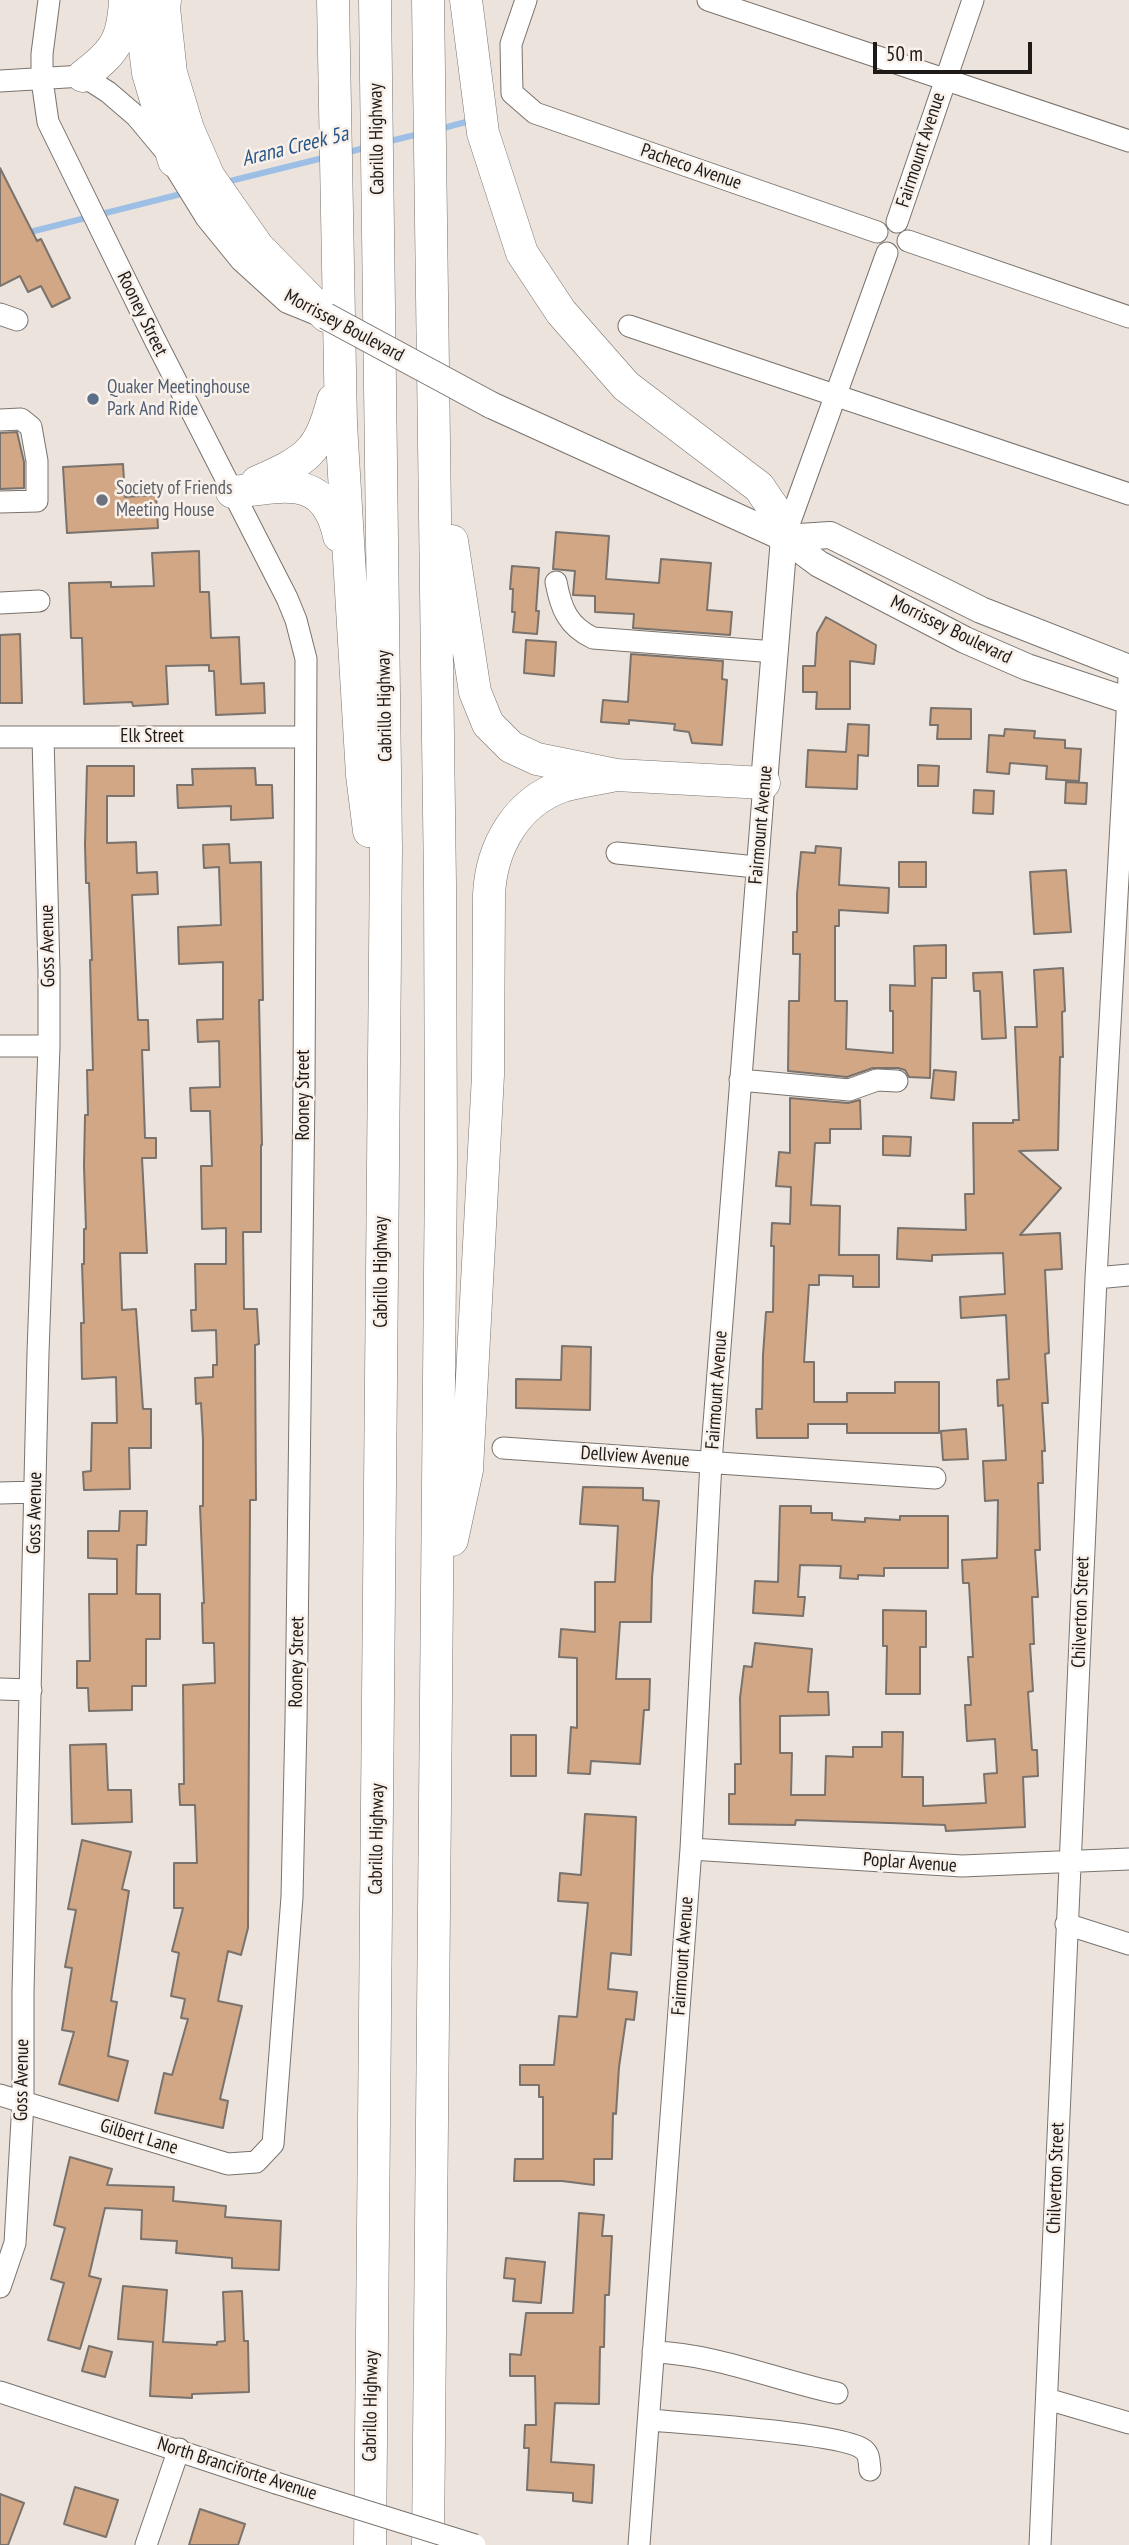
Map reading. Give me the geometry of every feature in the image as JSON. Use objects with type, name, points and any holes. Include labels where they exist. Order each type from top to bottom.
[{"type":"highway","points":[[83,76],[117,45],[125,0]]},
{"type":"highway","points":[[139,0],[148,73],[174,161]]},
{"type":"highway","points":[[165,0],[171,73],[193,141],[209,177],[282,282],[326,316]]},
{"type":"highway","points":[[333,0],[341,424],[363,786],[384,940]]},
{"type":"highway","name":"Cabrillo Highway","points":[[370,2545],[386,776],[375,0]]},
{"type":"highway","points":[[428,0],[441,1072],[428,2545]]},
{"type":"highway","points":[[466,0],[483,133],[522,253],[561,312],[626,386],[759,487],[778,515],[784,538]]},
{"type":"highway","points":[[232,492],[290,467],[311,452],[325,428],[340,371]]},
{"type":"highway","points":[[434,410],[471,676],[480,709],[498,737],[524,755],[616,775],[764,783]]},
{"type":"highway","points":[[232,492],[301,487],[323,499],[330,508],[338,530],[352,608]]},
{"type":"highway","points":[[438,1614],[467,1470],[488,1075],[489,895],[492,866],[496,852],[511,825],[534,802],[562,787],[616,775]]},
{"type":"main road","name":"Morrissey Boulevard","points":[[174,161],[208,216],[243,259],[282,282]]},
{"type":"main road","name":"Morrissey Boulevard","points":[[326,316],[491,404],[784,538],[819,564],[965,640],[1027,667],[1129,693]]},
{"type":"main road","name":"Morrissey Boulevard","points":[[784,538],[830,535],[981,610],[1129,668]]},
{"type":"main road","name":"Fairmount Avenue","points":[[764,783],[784,538]]},
{"type":"street","points":[[42,80],[42,54],[49,0]]},
{"type":"street","name":"Pacheco Avenue","points":[[526,0],[511,44],[512,93],[535,113],[877,232]]},
{"type":"street","points":[[708,0],[1129,141]]},
{"type":"street","name":"Fairmount Avenue","points":[[897,222],[973,0]]},
{"type":"street","points":[[0,81],[83,76]]},
{"type":"street","name":"Morrissey Boulevard","points":[[83,76],[108,92],[136,116],[174,161]]},
{"type":"street","name":"Rooney Street","points":[[42,80],[48,122],[287,598],[306,659],[304,1090],[292,1897],[273,2144],[256,2162]]},
{"type":"street","points":[[887,222],[897,222],[908,232],[908,242],[902,250],[887,253],[878,247],[877,232],[887,222]]},
{"type":"street","points":[[908,242],[1129,317]]},
{"type":"street","name":"Fairmount Avenue","points":[[784,538],[887,253]]},
{"type":"street","points":[[629,326],[1129,494]]},
{"type":"street","points":[[0,502],[37,501],[37,461],[31,426],[10,420]]},
{"type":"street","points":[[556,582],[560,604],[568,620],[579,632],[593,638],[775,652]]},
{"type":"street","points":[[0,603],[39,601]]},
{"type":"street","name":"Chilverton Street","points":[[1040,2545],[1096,1278],[1129,693]]},
{"type":"street","name":"Elk Street","points":[[0,737],[304,737]]},
{"type":"street","name":"Goss Avenue","points":[[0,2287],[15,2243],[23,2102],[30,1690],[48,1046],[49,972],[43,737]]},
{"type":"street","name":"Fairmount Avenue","points":[[639,2545],[691,1849],[711,1462],[764,783]]},
{"type":"street","points":[[617,853],[756,867]]},
{"type":"street","points":[[0,1046],[48,1046]]},
{"type":"street","points":[[740,1080],[849,1090],[877,1080],[897,1081]]},
{"type":"street","points":[[1096,1278],[1129,1275]]},
{"type":"street","name":"Dellview Avenue","points":[[503,1448],[935,1478]]},
{"type":"street","points":[[0,1493],[35,1492]]},
{"type":"street","points":[[0,1689],[30,1690]]},
{"type":"street","name":"Poplar Avenue","points":[[691,1849],[962,1866],[1129,1859]]},
{"type":"street","points":[[1066,1924],[1129,1944]]},
{"type":"street","name":"Gilbert Lane","points":[[0,2095],[228,2164],[256,2162]]},
{"type":"street","points":[[653,2352],[700,2356],[777,2379],[837,2393]]},
{"type":"street","name":"North Branciforte Avenue","points":[[0,2392],[475,2545]]},
{"type":"street","points":[[1048,2399],[1129,2423]]},
{"type":"street","points":[[649,2420],[800,2434],[851,2444],[863,2448],[868,2456],[870,2470]]},
{"type":"street","points":[[146,2545],[179,2449]]},
{"type":"building","points":[[0,168],[37,241],[41,239],[70,298],[52,307],[41,286],[28,292],[20,276],[0,286]]},
{"type":"building","points":[[17,432],[24,462],[24,488],[0,489],[0,433]]},
{"type":"building","points":[[123,464],[125,497],[156,495],[158,528],[67,533],[63,467]]},
{"type":"building","points":[[556,532],[609,536],[606,579],[659,583],[661,559],[711,563],[707,610],[732,612],[730,635],[633,628],[634,614],[595,612],[595,596],[573,595],[575,571],[553,569]]},
{"type":"building","points":[[199,551],[200,592],[209,592],[211,638],[239,637],[241,684],[264,683],[265,713],[216,715],[214,671],[209,671],[209,665],[166,666],[168,704],[84,704],[82,638],[71,638],[69,583],[111,582],[111,587],[154,586],[152,553]]},
{"type":"building","points":[[512,566],[539,568],[537,634],[513,632],[515,612],[512,612],[513,589],[510,589]]},
{"type":"building","points":[[826,617],[876,645],[874,664],[850,661],[850,709],[816,709],[817,692],[803,692],[803,666],[815,666],[817,633]]},
{"type":"building","points":[[20,634],[22,703],[0,703],[0,635]]},
{"type":"building","points":[[526,640],[556,642],[554,676],[524,673]]},
{"type":"building","points":[[631,654],[723,661],[722,679],[727,680],[722,745],[692,743],[689,732],[674,730],[675,724],[629,720],[629,724],[601,722],[603,700],[628,702]]},
{"type":"building","points":[[931,708],[971,709],[971,739],[937,739],[938,725],[930,725]]},
{"type":"building","points":[[848,724],[869,725],[868,756],[858,755],[857,789],[806,787],[808,750],[846,752]]},
{"type":"building","points":[[1005,729],[1035,731],[1034,738],[1065,740],[1065,748],[1081,749],[1079,781],[1046,779],[1047,766],[1010,763],[1009,774],[987,772],[989,735],[1004,736]]},
{"type":"building","points":[[918,765],[939,766],[938,786],[918,786]]},
{"type":"building","points":[[87,766],[134,766],[134,796],[107,796],[107,843],[136,842],[137,873],[157,872],[158,894],[132,895],[138,1020],[148,1020],[149,1050],[142,1050],[145,1138],[156,1138],[156,1158],[142,1158],[147,1253],[120,1253],[122,1310],[136,1309],[143,1409],[151,1409],[151,1448],[129,1448],[130,1489],[84,1490],[83,1472],[91,1471],[92,1423],[117,1423],[116,1377],[82,1379],[82,1264],[86,1229],[85,1115],[88,1115],[87,1070],[93,1070],[92,960],[85,844]]},
{"type":"building","points":[[255,768],[256,785],[272,785],[273,818],[231,820],[231,806],[178,808],[177,785],[193,785],[192,769]]},
{"type":"building","points":[[1066,782],[1087,783],[1086,804],[1065,803]]},
{"type":"building","points":[[974,790],[994,791],[993,814],[973,813]]},
{"type":"building","points":[[229,844],[230,863],[261,862],[263,1000],[259,1000],[261,1232],[243,1232],[244,1309],[257,1309],[259,1344],[255,1345],[256,1500],[250,1500],[248,1928],[241,1955],[228,1951],[218,2001],[242,2006],[220,2099],[228,2101],[223,2128],[155,2113],[164,2073],[172,2075],[188,2019],[181,2018],[185,1999],[171,1996],[179,1953],[172,1951],[183,1908],[174,1908],[174,1863],[197,1863],[195,1805],[180,1805],[179,1784],[184,1784],[183,1685],[215,1683],[214,1643],[203,1643],[200,1506],[203,1506],[203,1440],[201,1403],[196,1404],[195,1378],[213,1377],[213,1365],[217,1365],[216,1330],[192,1331],[191,1310],[196,1310],[195,1264],[226,1264],[226,1228],[202,1229],[201,1166],[212,1166],[210,1111],[191,1111],[190,1088],[220,1087],[219,1041],[198,1042],[197,1020],[223,1019],[223,962],[179,964],[178,927],[221,925],[219,867],[204,868],[203,845]]},
{"type":"building","points":[[816,846],[841,848],[839,885],[889,888],[888,913],[839,910],[839,926],[835,926],[835,1001],[847,1001],[846,1049],[893,1053],[890,985],[915,986],[914,946],[946,945],[946,978],[932,978],[930,1078],[909,1077],[905,1070],[898,1068],[873,1068],[847,1077],[788,1071],[789,1001],[799,1001],[800,954],[793,954],[793,932],[797,932],[801,852],[815,853]]},
{"type":"building","points":[[899,862],[926,862],[926,887],[899,887]]},
{"type":"building","points":[[1066,870],[1071,932],[1034,934],[1030,872]]},
{"type":"building","points":[[1063,968],[1065,1011],[1062,1012],[1063,1057],[1060,1057],[1058,1150],[1019,1151],[1061,1188],[1020,1235],[1060,1233],[1062,1269],[1045,1270],[1049,1353],[1045,1354],[1048,1403],[1042,1403],[1045,1451],[1042,1451],[1043,1483],[1038,1483],[1040,1550],[1035,1550],[1038,1597],[1032,1597],[1034,1644],[1030,1644],[1033,1691],[1028,1692],[1032,1750],[1037,1750],[1038,1776],[1023,1777],[1025,1827],[946,1831],[945,1825],[890,1823],[796,1820],[795,1825],[729,1824],[729,1794],[735,1794],[735,1764],[741,1764],[740,1698],[744,1666],[752,1667],[755,1643],[812,1649],[808,1692],[828,1692],[829,1715],[780,1716],[780,1753],[792,1753],[791,1795],[825,1795],[826,1756],[853,1757],[853,1747],[882,1747],[882,1732],[903,1732],[902,1777],[923,1777],[923,1806],[986,1803],[984,1774],[997,1773],[995,1739],[967,1741],[965,1705],[971,1705],[968,1657],[973,1657],[969,1583],[963,1583],[962,1560],[997,1558],[998,1500],[985,1501],[983,1461],[1006,1460],[1003,1405],[998,1406],[997,1380],[1009,1379],[1006,1315],[961,1318],[960,1297],[1005,1294],[1003,1253],[932,1255],[932,1261],[897,1259],[898,1228],[966,1230],[965,1194],[974,1194],[973,1123],[1013,1123],[1013,1120],[1019,1120],[1015,1027],[1037,1027],[1034,970]]},
{"type":"building","points":[[1002,972],[1006,1038],[982,1039],[980,991],[974,991],[973,973]]},
{"type":"building","points":[[934,1070],[956,1072],[954,1100],[931,1098]]},
{"type":"building","points":[[790,1098],[848,1103],[860,1100],[861,1129],[830,1129],[830,1143],[815,1143],[811,1205],[840,1206],[839,1255],[879,1255],[879,1287],[853,1287],[853,1276],[819,1275],[819,1285],[809,1285],[804,1362],[814,1362],[814,1402],[847,1402],[847,1393],[895,1393],[895,1382],[939,1382],[939,1433],[847,1433],[847,1424],[808,1424],[808,1438],[757,1438],[756,1409],[762,1409],[766,1312],[773,1312],[772,1223],[790,1224],[791,1187],[776,1186],[779,1152],[790,1153]]},
{"type":"building","points":[[883,1136],[911,1137],[910,1156],[883,1155]]},
{"type":"building","points":[[562,1346],[591,1347],[590,1410],[516,1408],[516,1379],[561,1380]]},
{"type":"building","points":[[966,1429],[968,1459],[943,1460],[941,1431]]},
{"type":"building","points":[[583,1487],[643,1488],[643,1500],[659,1501],[651,1622],[620,1622],[616,1679],[650,1679],[649,1710],[644,1710],[640,1764],[591,1761],[590,1774],[568,1773],[571,1727],[577,1728],[577,1658],[559,1657],[561,1629],[595,1632],[595,1582],[615,1582],[618,1526],[580,1524]]},
{"type":"building","points":[[780,1506],[811,1506],[811,1513],[832,1513],[832,1520],[865,1522],[865,1518],[900,1520],[900,1516],[948,1516],[948,1568],[884,1568],[884,1576],[858,1575],[858,1579],[840,1578],[841,1566],[800,1565],[798,1597],[805,1597],[803,1616],[753,1613],[755,1581],[778,1582]]},
{"type":"building","points":[[120,1511],[147,1511],[146,1545],[137,1545],[136,1594],[160,1594],[160,1639],[146,1639],[146,1686],[132,1686],[132,1710],[89,1711],[88,1688],[77,1688],[77,1661],[90,1661],[89,1594],[117,1594],[117,1559],[88,1558],[88,1531],[119,1531]]},
{"type":"building","points":[[883,1610],[926,1611],[926,1647],[920,1647],[920,1694],[886,1694],[887,1646],[883,1646]]},
{"type":"building","points":[[511,1735],[536,1735],[536,1776],[511,1776]]},
{"type":"building","points":[[106,1744],[108,1790],[131,1790],[132,1822],[72,1824],[70,1745]]},
{"type":"building","points":[[585,1814],[636,1817],[631,1955],[611,1953],[608,1989],[637,1992],[634,2020],[626,2019],[616,2114],[613,2113],[612,2159],[594,2159],[594,2185],[562,2181],[514,2181],[515,2159],[543,2159],[543,2097],[539,2097],[539,2085],[520,2085],[520,2065],[554,2065],[559,2016],[577,2017],[588,1903],[558,1901],[560,1873],[581,1875]]},
{"type":"building","points":[[82,1840],[131,1852],[122,1889],[129,1891],[111,2001],[117,2002],[108,2056],[128,2061],[118,2101],[59,2084],[74,2032],[62,2030],[72,1968],[65,1967],[76,1910],[68,1909]]},
{"type":"building","points":[[70,2157],[112,2169],[107,2185],[174,2187],[173,2201],[226,2206],[225,2217],[281,2221],[279,2270],[232,2268],[232,2258],[176,2253],[177,2241],[141,2239],[142,2210],[105,2208],[89,2276],[101,2279],[80,2349],[48,2340],[64,2283],[51,2279],[65,2228],[54,2225]]},
{"type":"building","points":[[579,2213],[604,2215],[602,2236],[612,2236],[609,2295],[605,2295],[604,2347],[600,2347],[599,2404],[555,2403],[551,2462],[594,2465],[592,2503],[573,2501],[573,2493],[527,2490],[529,2448],[524,2448],[525,2425],[536,2425],[535,2376],[510,2376],[510,2354],[521,2355],[526,2313],[573,2313]]},
{"type":"building","points":[[506,2258],[545,2262],[541,2303],[513,2301],[515,2279],[504,2278]]},
{"type":"building","points":[[123,2286],[167,2290],[163,2342],[217,2345],[217,2342],[225,2341],[223,2292],[242,2291],[244,2341],[248,2341],[249,2392],[192,2394],[192,2398],[150,2396],[153,2342],[118,2339]]},
{"type":"building","points":[[89,2346],[112,2352],[105,2377],[82,2371]]},
{"type":"building","points":[[75,2487],[118,2500],[106,2537],[64,2524]]},
{"type":"building","points":[[0,2494],[24,2503],[8,2545],[0,2545]]},
{"type":"building","points":[[200,2509],[245,2524],[238,2545],[189,2545]]},
{"type":"waterway","name":"Arana Creek 5a","points":[[440,129],[473,120]]},
{"type":"waterway","name":"Arana Creek 5a","points":[[386,142],[419,134]]},
{"type":"waterway","name":"Arana Creek 5a","points":[[345,153],[368,147]]},
{"type":"waterway","name":"Arana Creek 5a","points":[[226,182],[327,157]]},
{"type":"waterway","name":"Arana Creek 5a","points":[[26,233],[185,193]]},
{"type":"place","name":"Quaker Meetinghouse Park And Ride","points":[[93,399]]},
{"type":"place","name":"Society of Friends Meeting House","points":[[102,500]]}]
